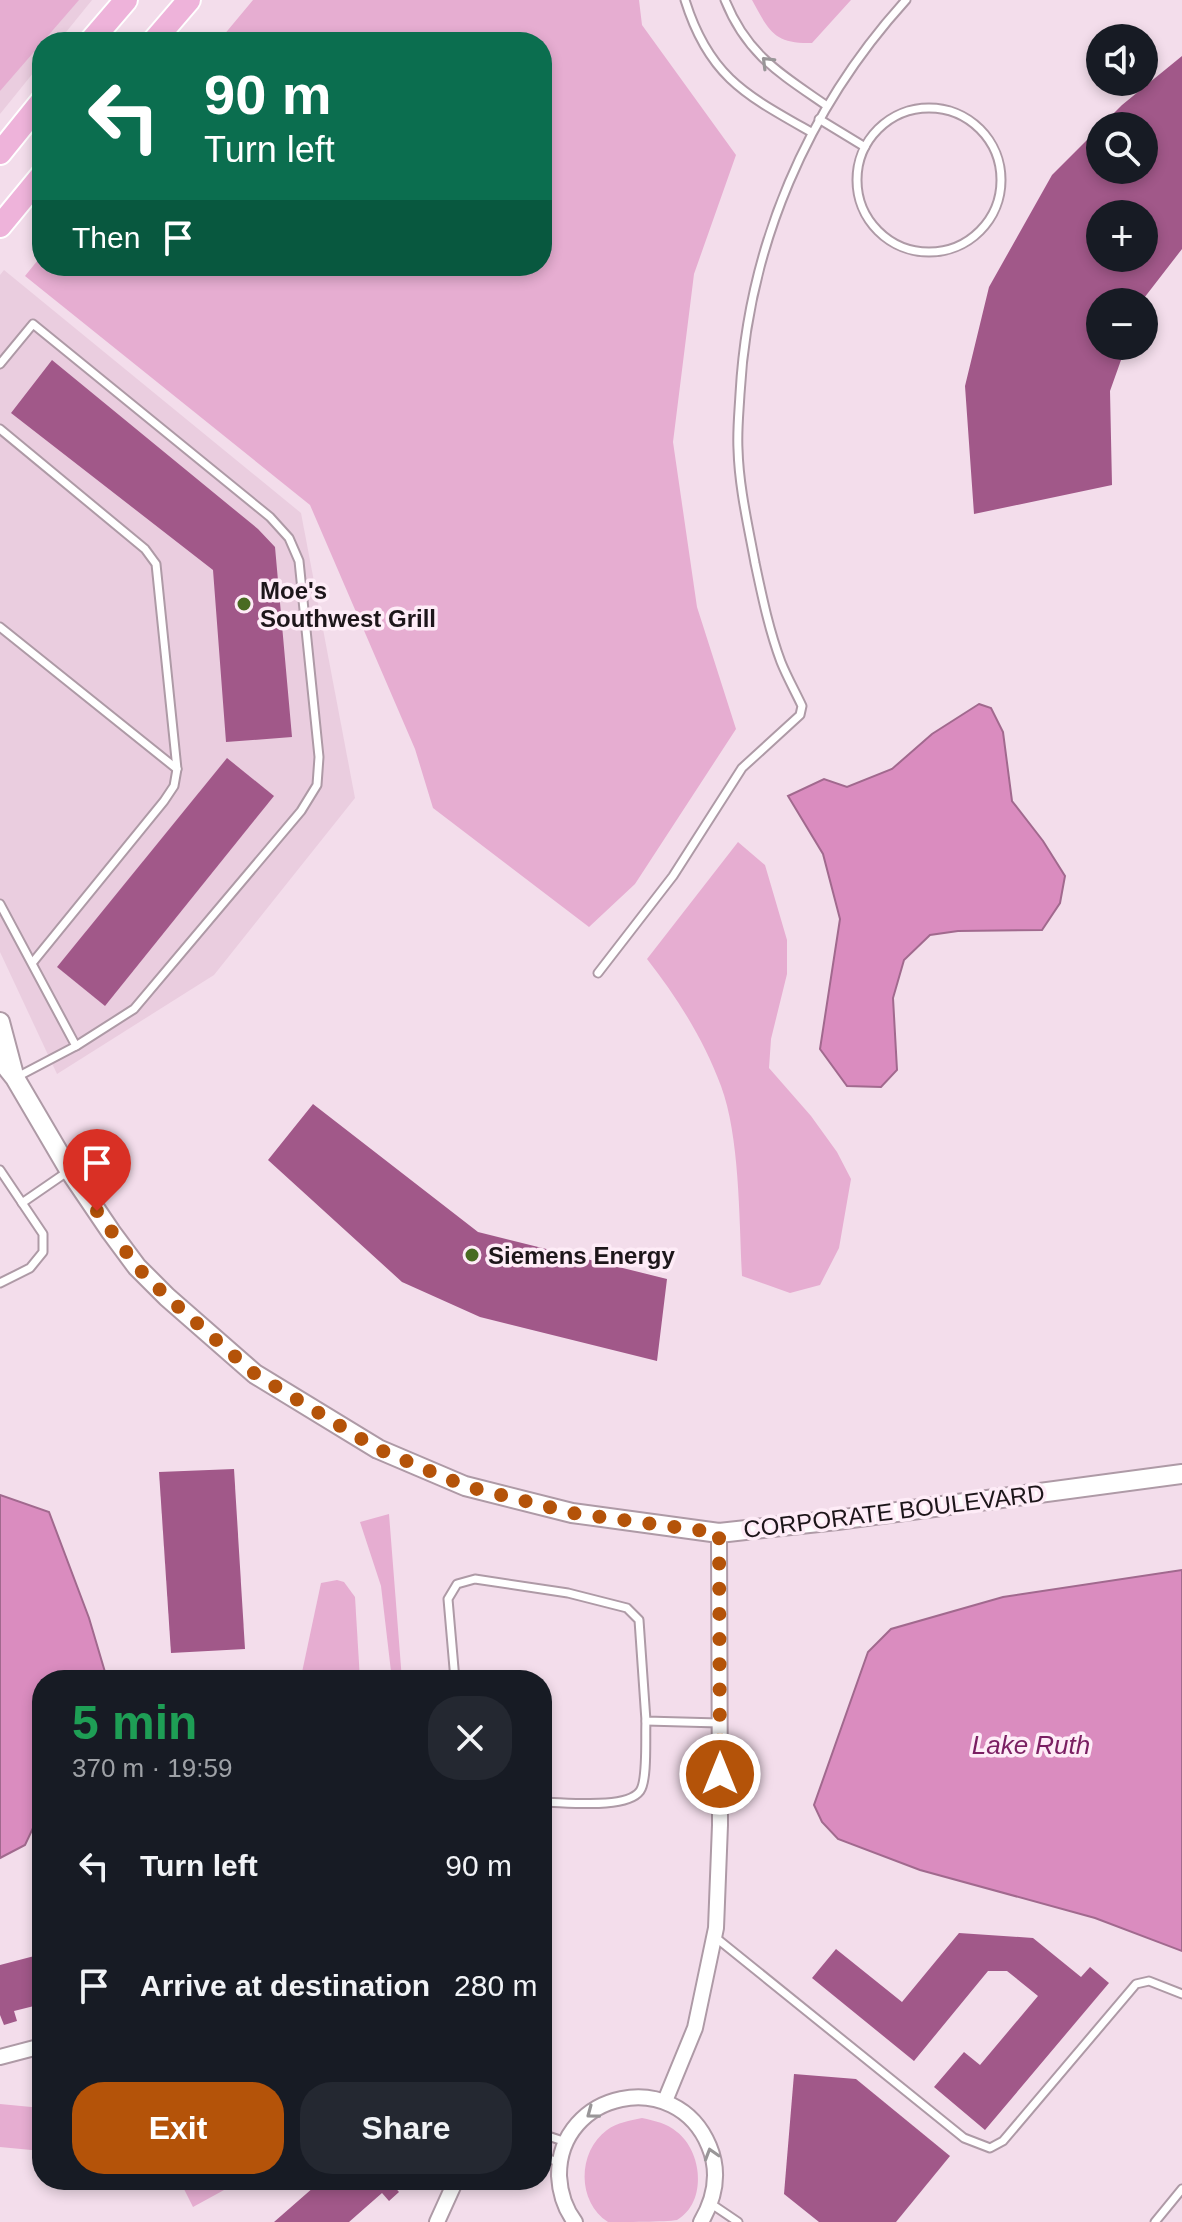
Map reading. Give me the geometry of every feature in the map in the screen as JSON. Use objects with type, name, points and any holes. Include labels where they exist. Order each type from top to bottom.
[{"type":"main road","points":[[99,32],[126,0]]},
{"type":"main road","points":[[162,32],[189,0]]},
{"type":"main road","points":[[0,153],[32,113]]},
{"type":"main road","points":[[0,226],[32,187]]},
{"type":"street","name":"CORPORATE BOULEVARD","points":[[0,1022],[15,1078]]},
{"type":"street","name":"CORPORATE BOULEVARD","points":[[0,1059],[15,1078],[69,1170],[137,1267],[167,1297],[255,1374],[378,1449],[465,1486],[572,1513],[719,1533],[1182,1474]]},
{"type":"street","points":[[665,2101],[695,2028],[715,1937],[720,1825],[719,1533]]},
{"type":"street","points":[[0,2057],[32,2049]]},
{"type":"street","points":[[575,2222],[569,2215],[560,2190],[559,2162],[566,2142],[587,2114],[611,2101],[638,2096],[665,2101],[685,2113],[704,2133],[714,2159],[715,2186],[701,2222]]},
{"type":"street","points":[[437,2222],[451,2190]]},
{"type":"lane","points":[[685,0],[693,26],[721,71],[752,98],[811,132]]},
{"type":"lane","points":[[725,0],[734,22],[766,64],[827,106]]},
{"type":"lane","points":[[598,973],[673,876],[742,768],[800,715],[802,706],[782,664],[763,602],[744,509],[738,448],[743,354],[760,261],[787,183],[827,106],[878,31],[906,0]]},
{"type":"lane","points":[[944,109],[960,115],[978,127],[998,159],[1001,177],[993,213],[980,230],[964,243],[947,250],[928,252],[895,243],[870,221],[862,206],[857,187],[859,162],[865,147],[880,127],[909,110],[944,109]]},
{"type":"lane","points":[[819,119],[865,147]]},
{"type":"lane","points":[[0,364],[33,324],[270,517],[289,538],[299,561],[319,757],[317,785],[301,811],[134,1009],[76,1046],[15,1078]]},
{"type":"lane","points":[[0,429],[145,549],[156,564],[177,769],[174,786],[164,801],[33,962]]},
{"type":"lane","points":[[1,629],[177,769]]},
{"type":"lane","points":[[0,904],[76,1046]]},
{"type":"lane","points":[[0,1170],[43,1234],[43,1252],[30,1268],[0,1283]]},
{"type":"lane","points":[[22,1203],[69,1170]]},
{"type":"lane","points":[[454,1670],[448,1599],[457,1584],[475,1579],[568,1593],[627,1608],[639,1620],[646,1721],[640,1791],[623,1802],[552,1802]]},
{"type":"lane","points":[[646,1721],[719,1723]]},
{"type":"lane","points":[[715,1937],[964,2138],[990,2148],[1003,2141],[1136,1984],[1149,1981],[1182,1994]]},
{"type":"lane","points":[[552,2137],[566,2142]]},
{"type":"lane","points":[[552,2160],[559,2162]]},
{"type":"lane","points":[[1155,2222],[1182,2189]]},
{"type":"lane","points":[[710,2203],[738,2222]]},
{"type":"shaded area","points":[[0,0],[92,0],[66,32],[32,32],[32,74],[0,114]]},
{"type":"shaded area","points":[[0,0],[79,0],[51,32],[32,32],[32,54],[0,91]]},
{"type":"shaded area","points":[[253,0],[639,0],[642,25],[736,155],[694,274],[673,442],[697,607],[736,729],[635,884],[589,927],[433,808],[415,749],[310,505],[25,276],[32,267],[32,276],[552,276],[552,32],[226,32]]},
{"type":"shaded area","points":[[752,0],[851,0],[812,43],[799,43],[774,34]]},
{"type":"shaded area","points":[[4,270],[301,513],[355,798],[214,975],[57,1074],[0,952],[0,275]]},
{"type":"shaded area","points":[[738,842],[765,865],[787,940],[787,974],[771,1039],[769,1068],[811,1116],[837,1152],[851,1179],[839,1248],[820,1285],[790,1293],[742,1276],[738,1179],[732,1129],[721,1086],[698,1036],[647,959]]},
{"type":"shaded area","points":[[389,1514],[401,1670],[391,1670],[381,1586],[360,1522]]},
{"type":"shaded area","points":[[344,1582],[355,1597],[359,1670],[302,1670],[321,1583]]},
{"type":"shaded area","points":[[0,2104],[32,2107],[32,2150],[0,2147]]},
{"type":"shaded area","points":[[642,2118],[669,2126],[692,2151],[698,2176],[694,2201],[677,2220],[608,2222],[598,2213],[586,2190],[586,2164],[590,2151],[607,2130],[619,2123]]},
{"type":"shaded area","points":[[184,2190],[224,2190],[193,2207]]},
{"type":"water","points":[[979,704],[991,708],[1003,732],[1012,801],[1065,876],[1060,903],[1042,930],[958,931],[930,935],[904,960],[893,998],[897,1070],[881,1087],[847,1086],[820,1049],[840,919],[823,854],[788,796],[824,779],[847,787],[892,769],[932,734]]},
{"type":"water","points":[[0,1495],[49,1512],[89,1618],[104,1670],[32,1670],[32,1830],[25,1845],[0,1858]]},
{"type":"water","name":"Lake Ruth","points":[[1182,1570],[1182,1951],[1095,1918],[920,1870],[838,1839],[822,1822],[814,1805],[868,1652],[891,1629],[1003,1597]]},
{"type":"building","points":[[1182,56],[1182,249],[1152,288],[1086,288],[1086,360],[1121,360],[1110,391],[1112,485],[974,514],[965,386],[989,287],[1052,175],[1086,141],[1086,184],[1158,184],[1158,112],[1115,112],[1133,96],[1158,96],[1158,76]]},
{"type":"building","points":[[52,360],[258,529],[275,547],[292,737],[226,742],[213,570],[11,413]]},
{"type":"building","points":[[227,758],[274,796],[105,1006],[57,967]]},
{"type":"building","name":"Siemens Energy","points":[[313,1104],[478,1232],[667,1279],[657,1361],[480,1317],[402,1282],[268,1160]]},
{"type":"building","points":[[234,1469],[245,1649],[171,1653],[159,1472]]},
{"type":"building","points":[[959,1933],[1033,1938],[1081,1977],[1090,1967],[1109,1983],[985,2130],[934,2087],[964,2052],[980,2065],[1038,1996],[1007,1971],[988,1971],[914,2061],[812,1978],[836,1949],[902,2002]]},
{"type":"building","points":[[32,1957],[32,2006],[14,2011],[17,2021],[4,2025],[0,2015],[0,1965]]},
{"type":"building","points":[[794,2074],[856,2079],[950,2156],[896,2222],[819,2222],[784,2194]]},
{"type":"building","points":[[311,2190],[399,2192],[389,2201],[382,2193],[349,2222],[274,2222]]},
{"type":"place","name":"Moe's Southwest Grill","points":[[244,604]]},
{"type":"place","name":"Siemens Energy","points":[[472,1255]]},
{"type":"route","points":[[97,1211],[137,1267],[255,1374],[378,1449],[465,1486],[572,1513],[719,1533],[720,1774]]}]
